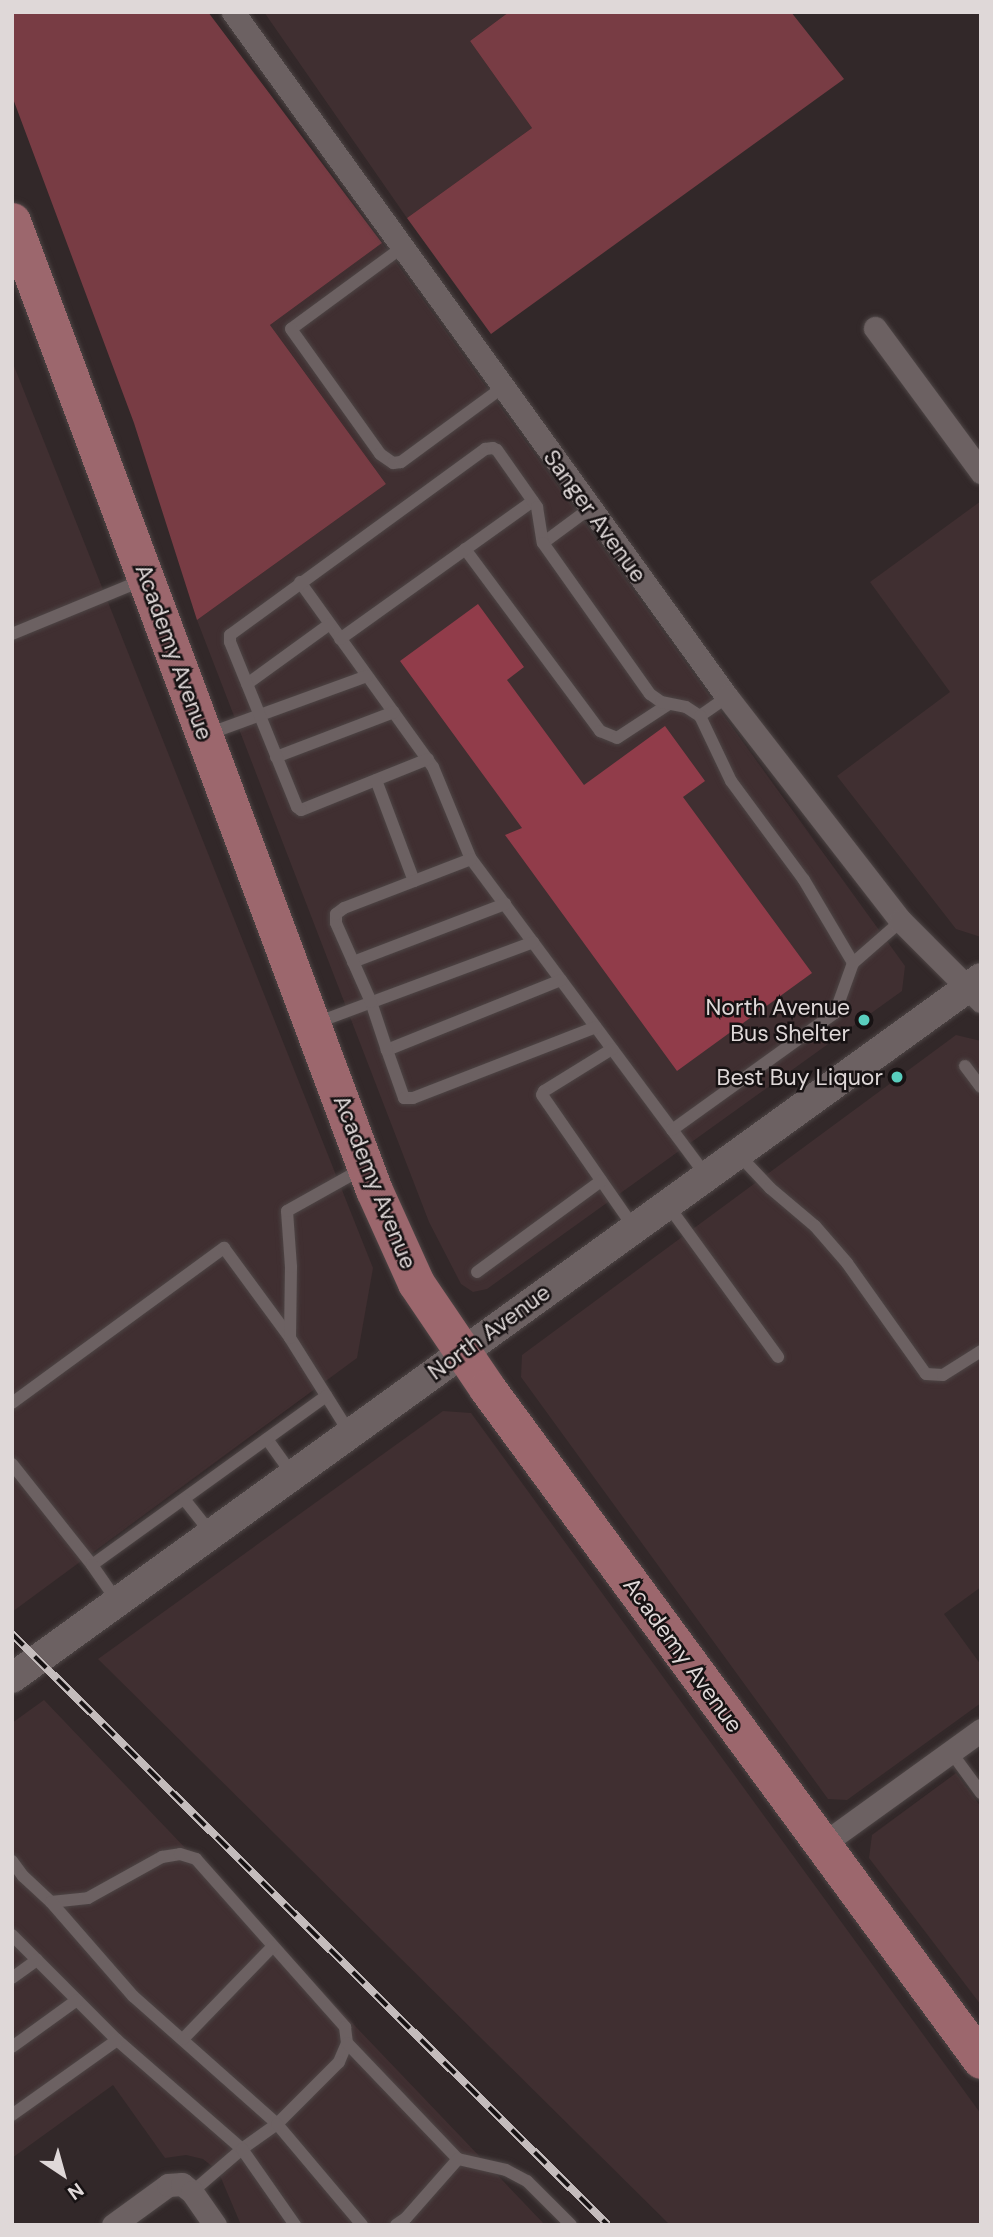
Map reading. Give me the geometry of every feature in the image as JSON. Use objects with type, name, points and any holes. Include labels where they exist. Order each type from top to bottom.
[{"type":"main road","name":"Academy Avenue","points":[[12,221],[391,1235],[416,1283],[460,1352],[981,2060]]},
{"type":"street","name":"Sanger Avenue","points":[[233,12],[727,697],[901,921],[976,988]]},
{"type":"street","points":[[875,328],[981,472]]},
{"type":"street","name":"North Avenue","points":[[12,1678],[460,1352],[976,988]]},
{"type":"street","points":[[823,1844],[981,1730]]},
{"type":"street","points":[[113,2225],[168,2185],[187,2188],[215,2225]]},
{"type":"lane","points":[[404,246],[291,330],[380,454],[393,463],[401,462],[503,387]]},
{"type":"lane","points":[[428,759],[301,810],[297,807],[276,757],[230,642],[230,635],[485,449],[497,450],[533,501],[541,523],[543,543],[650,694],[669,704],[686,707],[700,716],[731,780],[804,880],[853,963]]},
{"type":"lane","points":[[340,639],[533,501]]},
{"type":"lane","points":[[543,543],[589,509]]},
{"type":"lane","points":[[466,549],[600,731],[617,738],[669,704]]},
{"type":"lane","points":[[12,634],[146,579]]},
{"type":"lane","points":[[300,582],[428,759],[471,859],[706,1176]]},
{"type":"lane","points":[[247,684],[330,624]]},
{"type":"lane","points":[[204,735],[367,676]]},
{"type":"lane","points":[[700,716],[727,697]]},
{"type":"lane","points":[[276,757],[394,712]]},
{"type":"lane","points":[[376,780],[414,881]]},
{"type":"lane","points":[[471,859],[336,914],[336,923],[371,1002],[404,1098],[413,1098],[596,1027]]},
{"type":"lane","points":[[354,962],[505,904]]},
{"type":"lane","points":[[672,1130],[835,1013],[853,963],[901,921]]},
{"type":"lane","points":[[313,1024],[533,942]]},
{"type":"lane","points":[[387,1050],[561,980]]},
{"type":"lane","points":[[612,1049],[544,1091],[542,1096],[634,1228]]},
{"type":"lane","points":[[965,1066],[981,1087]]},
{"type":"lane","points":[[738,1154],[770,1188],[815,1226],[847,1263],[926,1374],[943,1375],[981,1351]]},
{"type":"lane","points":[[290,1338],[291,1267],[287,1211],[366,1167]]},
{"type":"lane","points":[[477,1272],[601,1181]]},
{"type":"lane","points":[[667,1204],[778,1357]]},
{"type":"lane","points":[[12,1403],[224,1248],[290,1338],[349,1432]]},
{"type":"lane","points":[[92,1565],[326,1396]]},
{"type":"lane","points":[[267,1438],[292,1474]]},
{"type":"lane","points":[[12,1464],[117,1601]]},
{"type":"lane","points":[[184,1499],[211,1533]]},
{"type":"lane","points":[[951,1752],[981,1793]]},
{"type":"lane","points":[[51,1902],[88,1898],[162,1857],[180,1854],[196,1858],[345,2028],[347,2043],[339,2062],[277,2124],[187,2188]]},
{"type":"lane","points":[[12,1861],[133,1996],[277,2124],[362,2225]]},
{"type":"lane","points":[[12,1935],[117,2040],[242,2149],[295,2225]]},
{"type":"lane","points":[[183,2039],[273,1946]]},
{"type":"lane","points":[[12,1978],[37,1960]]},
{"type":"lane","points":[[12,2047],[77,2000]]},
{"type":"lane","points":[[12,2115],[117,2040]]},
{"type":"lane","points":[[347,2043],[458,2159],[506,2171],[527,2181],[571,2225]]},
{"type":"lane","points":[[396,2225],[406,2218],[458,2159]]},
{"type":"shaded area","points":[[12,12],[208,12],[382,243],[270,325],[386,484],[197,620],[134,423],[12,96]]},
{"type":"shaded area","points":[[264,12],[509,12],[470,41],[532,128],[407,218]]},
{"type":"shaded area","points":[[509,12],[791,12],[844,79],[491,334],[407,218],[532,128],[470,41]]},
{"type":"shaded area","points":[[382,243],[905,966],[902,991],[487,1289],[473,1292],[461,1284],[429,1222],[197,620],[386,484],[270,325]]},
{"type":"shaded area","points":[[12,361],[373,1268],[357,1358],[12,1612]]},
{"type":"shaded area","points":[[981,501],[981,937],[956,929],[837,776],[950,692],[870,582]]},
{"type":"shaded area","points":[[956,1035],[981,1041],[981,1587],[944,1614],[981,1665],[981,1703],[847,1800],[828,1799],[521,1377],[522,1355]]},
{"type":"shaded area","points":[[443,1411],[471,1413],[981,2114],[981,2225],[670,2225],[98,1659]]},
{"type":"shaded area","points":[[44,1700],[545,2225],[241,2225],[218,2171],[203,2159],[186,2155],[165,2158],[113,2085],[12,2158],[12,1723]]},
{"type":"shaded area","points":[[956,1773],[981,1807],[981,2005],[869,1858],[872,1835]]},
{"type":"building","points":[[478,604],[524,667],[507,680],[584,785],[665,726],[705,781],[683,797],[812,973],[677,1071],[505,835],[522,828],[400,661]]},
{"type":"railway","points":[[12,1634],[608,2225]]},
{"type":"place","name":"North Avenue Bus Shelter","points":[[864,1020]]},
{"type":"place","name":"Best Buy Liquor","points":[[897,1077]]}]
